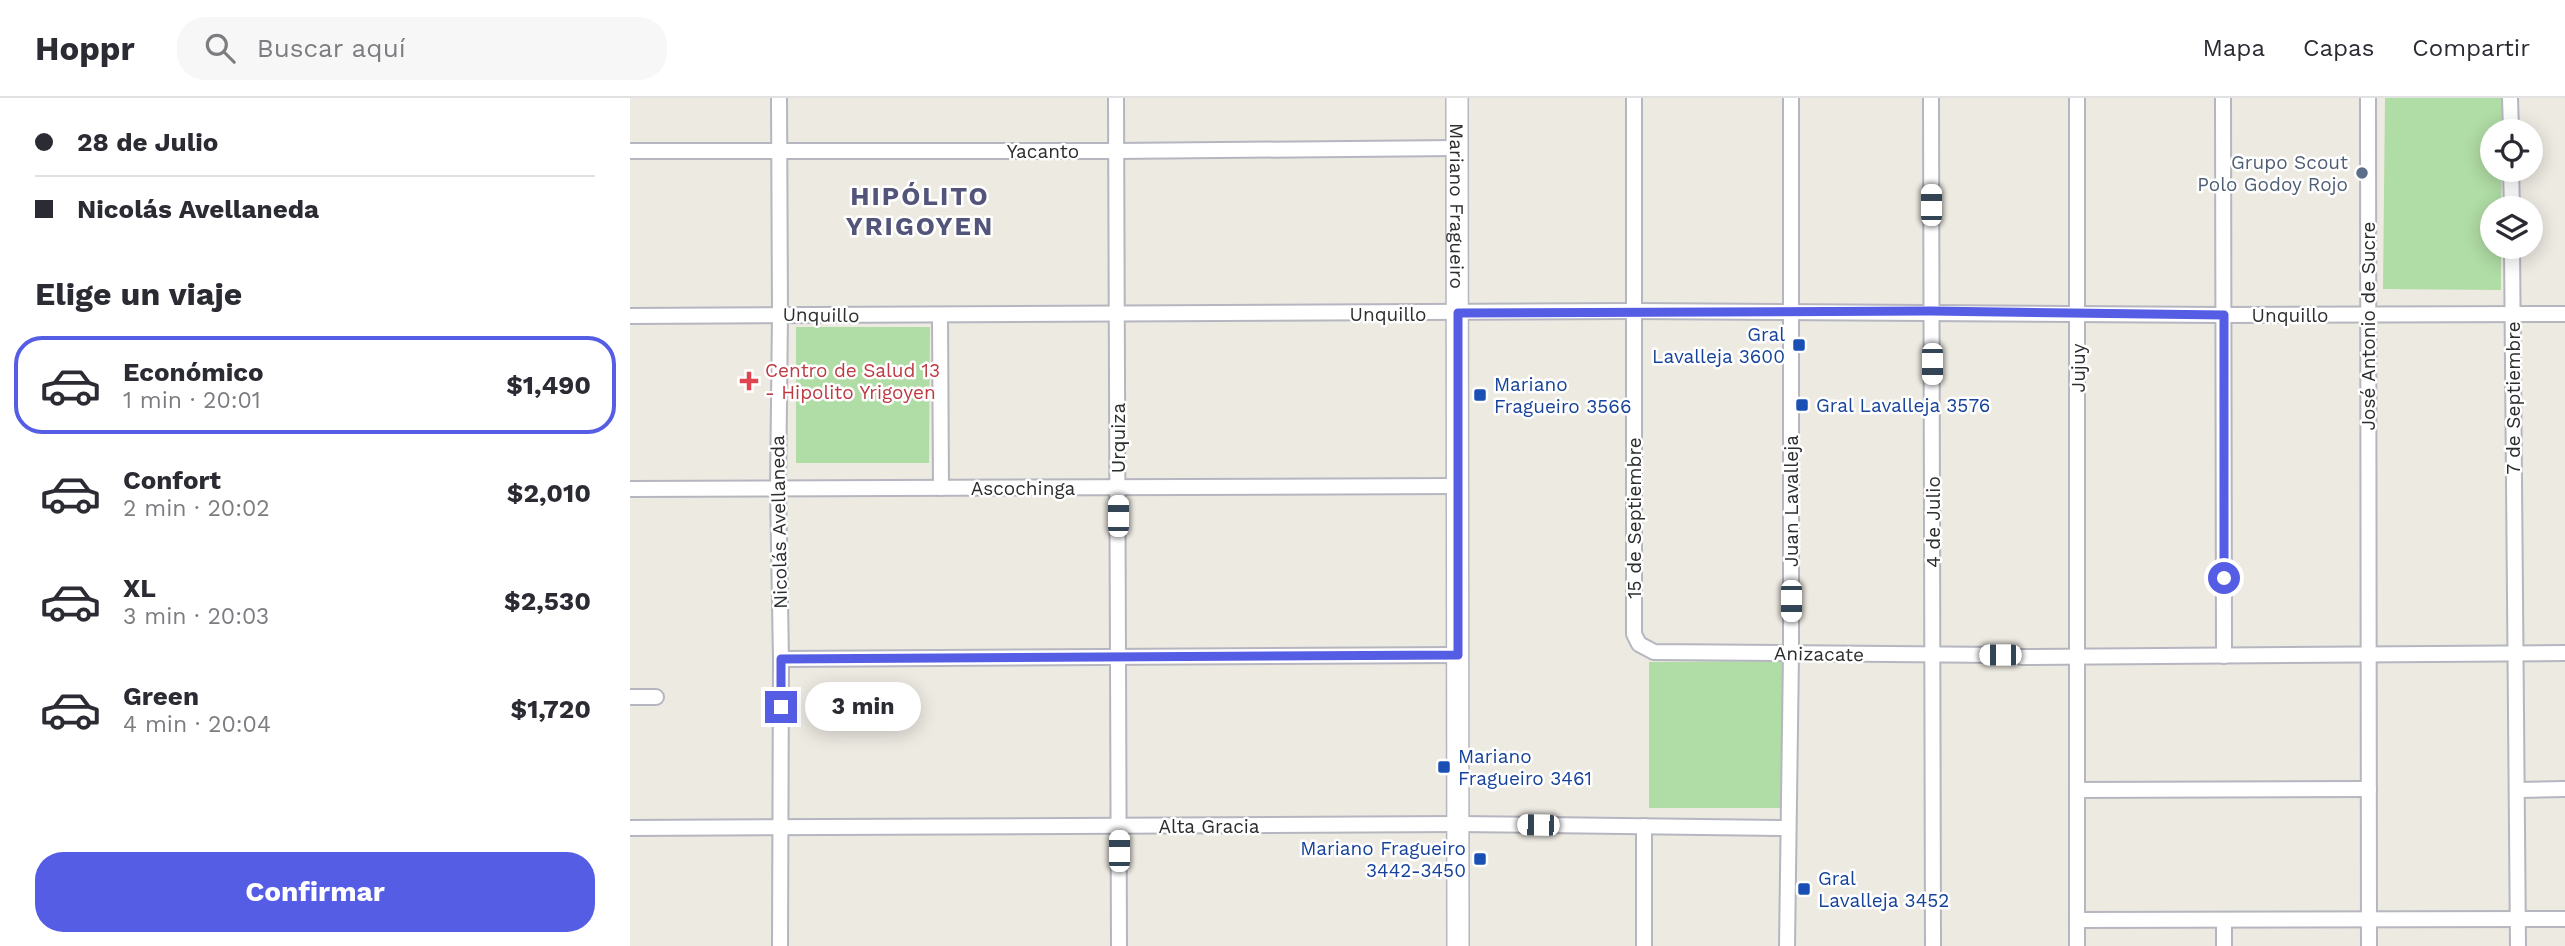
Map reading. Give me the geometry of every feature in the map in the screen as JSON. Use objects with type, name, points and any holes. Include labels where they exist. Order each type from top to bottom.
[{"type":"main road","name":"Mariano Fragueiro","points":[[1457,98],[1458,946]]},
{"type":"street","name":"Nicolás Avellaneda","points":[[779,98],[780,946]]},
{"type":"street","name":"Urquiza","points":[[1116,98],[1119,946]]},
{"type":"street","name":"15 de Septiembre","points":[[1634,98],[1634,634],[1639,643]]},
{"type":"street","name":"Juan Lavalleja","points":[[1787,946],[1791,654],[1791,98]]},
{"type":"street","name":"4 de Julio","points":[[1931,98],[1933,946]]},
{"type":"street","name":"Jujuy","points":[[2077,98],[2077,946]]},
{"type":"street","points":[[2223,98],[2224,656]]},
{"type":"street","name":"José Antonio de Sucre","points":[[2368,98],[2369,946]]},
{"type":"street","points":[[2510,98],[2511,119]]},
{"type":"street","name":"Yacanto","points":[[630,150],[1116,152],[1456,148]]},
{"type":"street","name":"7 de Septiembre","points":[[2512,259],[2518,946]]},
{"type":"street","name":"Unquillo","points":[[630,316],[940,317],[1633,311],[2565,314]]},
{"type":"street","points":[[940,317],[941,488]]},
{"type":"street","name":"Ascochinga","points":[[630,489],[1458,486]]},
{"type":"street","name":"Anizacate","points":[[1639,643],[1654,652],[2000,655]]},
{"type":"street","points":[[2022,657],[2565,653]]},
{"type":"street","points":[[781,659],[1458,655]]},
{"type":"street","points":[[630,697],[656,697]]},
{"type":"street","points":[[2077,790],[2369,789]]},
{"type":"street","points":[[2517,790],[2565,789]]},
{"type":"street","name":"Alta Gracia","points":[[630,828],[1458,824],[1788,828]]},
{"type":"street","points":[[1644,826],[1644,946]]},
{"type":"street","points":[[2077,920],[2565,919]]},
{"type":"street","points":[[2224,920],[2224,946]]},
{"type":"green space","points":[[2385,98],[2502,98],[2502,119],[2480,119],[2480,182],[2502,182],[2501,196],[2480,196],[2480,259],[2501,259],[2501,290],[2383,289]]},
{"type":"green space","points":[[796,327],[930,327],[929,463],[796,463]]},
{"type":"green space","points":[[1784,661],[1785,808],[1649,808],[1649,662]]},
{"type":"place","name":"Grupo Scout Polo Godoy Rojo","points":[[2362,173]]},
{"type":"place","name":"Gral Lavalleja 3600","points":[[1799,345]]},
{"type":"place","name":"Centro de Salud 13 - Hipolito Yrigoyen","points":[[749,381]]},
{"type":"place","name":"Mariano Fragueiro 3566","points":[[1480,395]]},
{"type":"place","name":"Gral Lavalleja 3576","points":[[1802,405]]},
{"type":"place","name":"Mariano Fragueiro 3461","points":[[1444,767]]},
{"type":"place","name":"Mariano Fragueiro 3442-3450","points":[[1480,859]]},
{"type":"place","name":"Gral Lavalleja 3452","points":[[1804,889]]},
{"type":"district","name":"HIPÓLITO YRIGOYEN","points":[[920,211]]},
{"type":"route","points":[[781,707],[781,659],[1458,655],[1458,313],[1931,311],[2224,315],[2224,578]]}]
